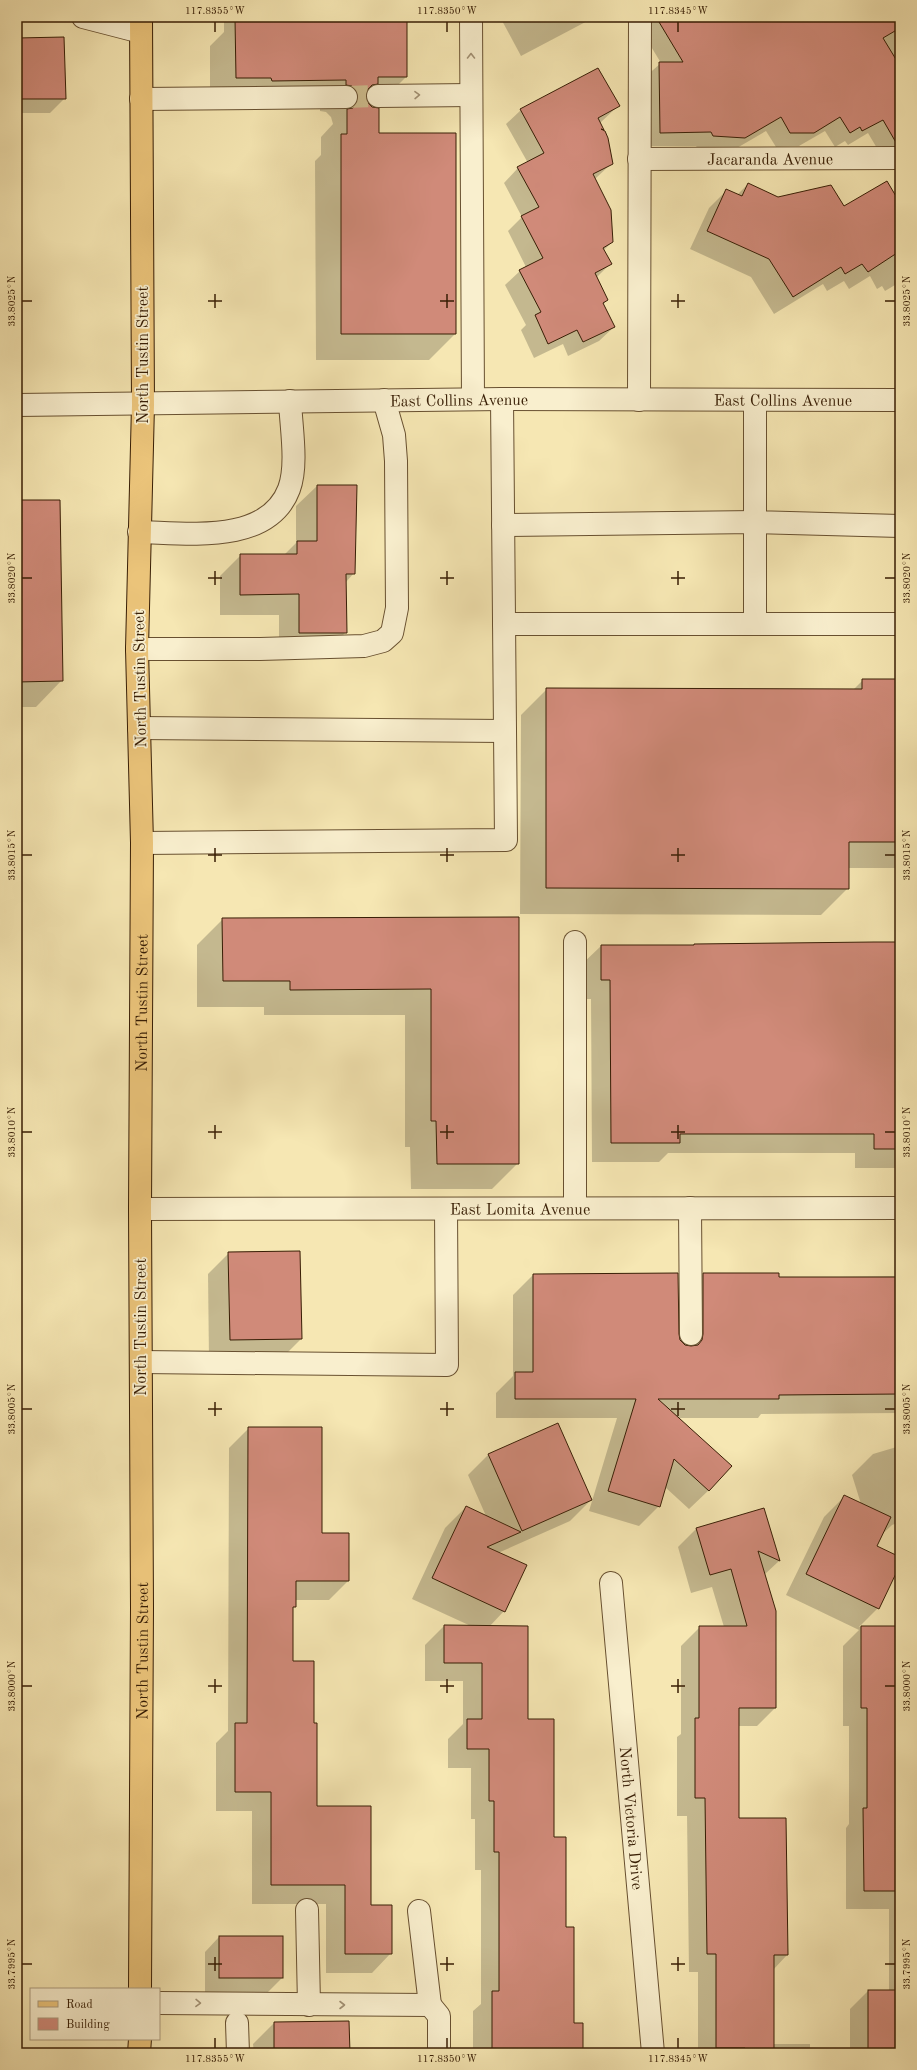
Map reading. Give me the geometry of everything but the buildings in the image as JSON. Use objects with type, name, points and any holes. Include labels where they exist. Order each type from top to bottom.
[{"type":"main road","name":"North Tustin Street","points":[[140,1988],[142,1614],[140,1209],[142,843],[137,649],[143,405],[141,24]]},
{"type":"main road","points":[[140,2040],[140,2053]]},
{"type":"street","points":[[83,17],[141,24]]},
{"type":"street","points":[[471,17],[473,399]]},
{"type":"street","points":[[639,400],[640,17]]},
{"type":"street","points":[[378,96],[471,95]]},
{"type":"street","points":[[142,99],[346,96]]},
{"type":"street","name":"Jacaranda Avenue","points":[[639,159],[900,158]]},
{"type":"street","name":"East Collins Avenue","points":[[17,405],[143,405],[290,401],[473,399],[900,400]]},
{"type":"street","points":[[142,843],[506,840],[502,399]]},
{"type":"street","points":[[137,649],[260,649],[364,646],[383,641],[392,633],[397,608],[396,461],[394,435],[384,400]]},
{"type":"street","points":[[755,400],[755,623]]},
{"type":"street","points":[[139,532],[217,533],[240,529],[262,521],[280,507],[290,488],[293,465],[290,401]]},
{"type":"street","points":[[503,525],[755,522],[900,526]]},
{"type":"street","points":[[504,624],[900,624]]},
{"type":"street","points":[[139,728],[505,731]]},
{"type":"street","points":[[575,942],[575,1208]]},
{"type":"street","points":[[140,1362],[447,1365],[446,1208]]},
{"type":"street","points":[[690,1208],[691,1334]]},
{"type":"street","name":"East Lomita Avenue","points":[[140,1209],[900,1208]]},
{"type":"street","name":"North Victoria Drive","points":[[611,1583],[653,2053]]},
{"type":"street","points":[[307,1910],[308,2005]]},
{"type":"street","points":[[419,1911],[439,2053]]},
{"type":"street","points":[[160,2003],[308,2005],[434,2011]]},
{"type":"street","points":[[237,2023],[238,2053]]},
{"type":"tunnel","points":[[346,97],[378,96]]}]
